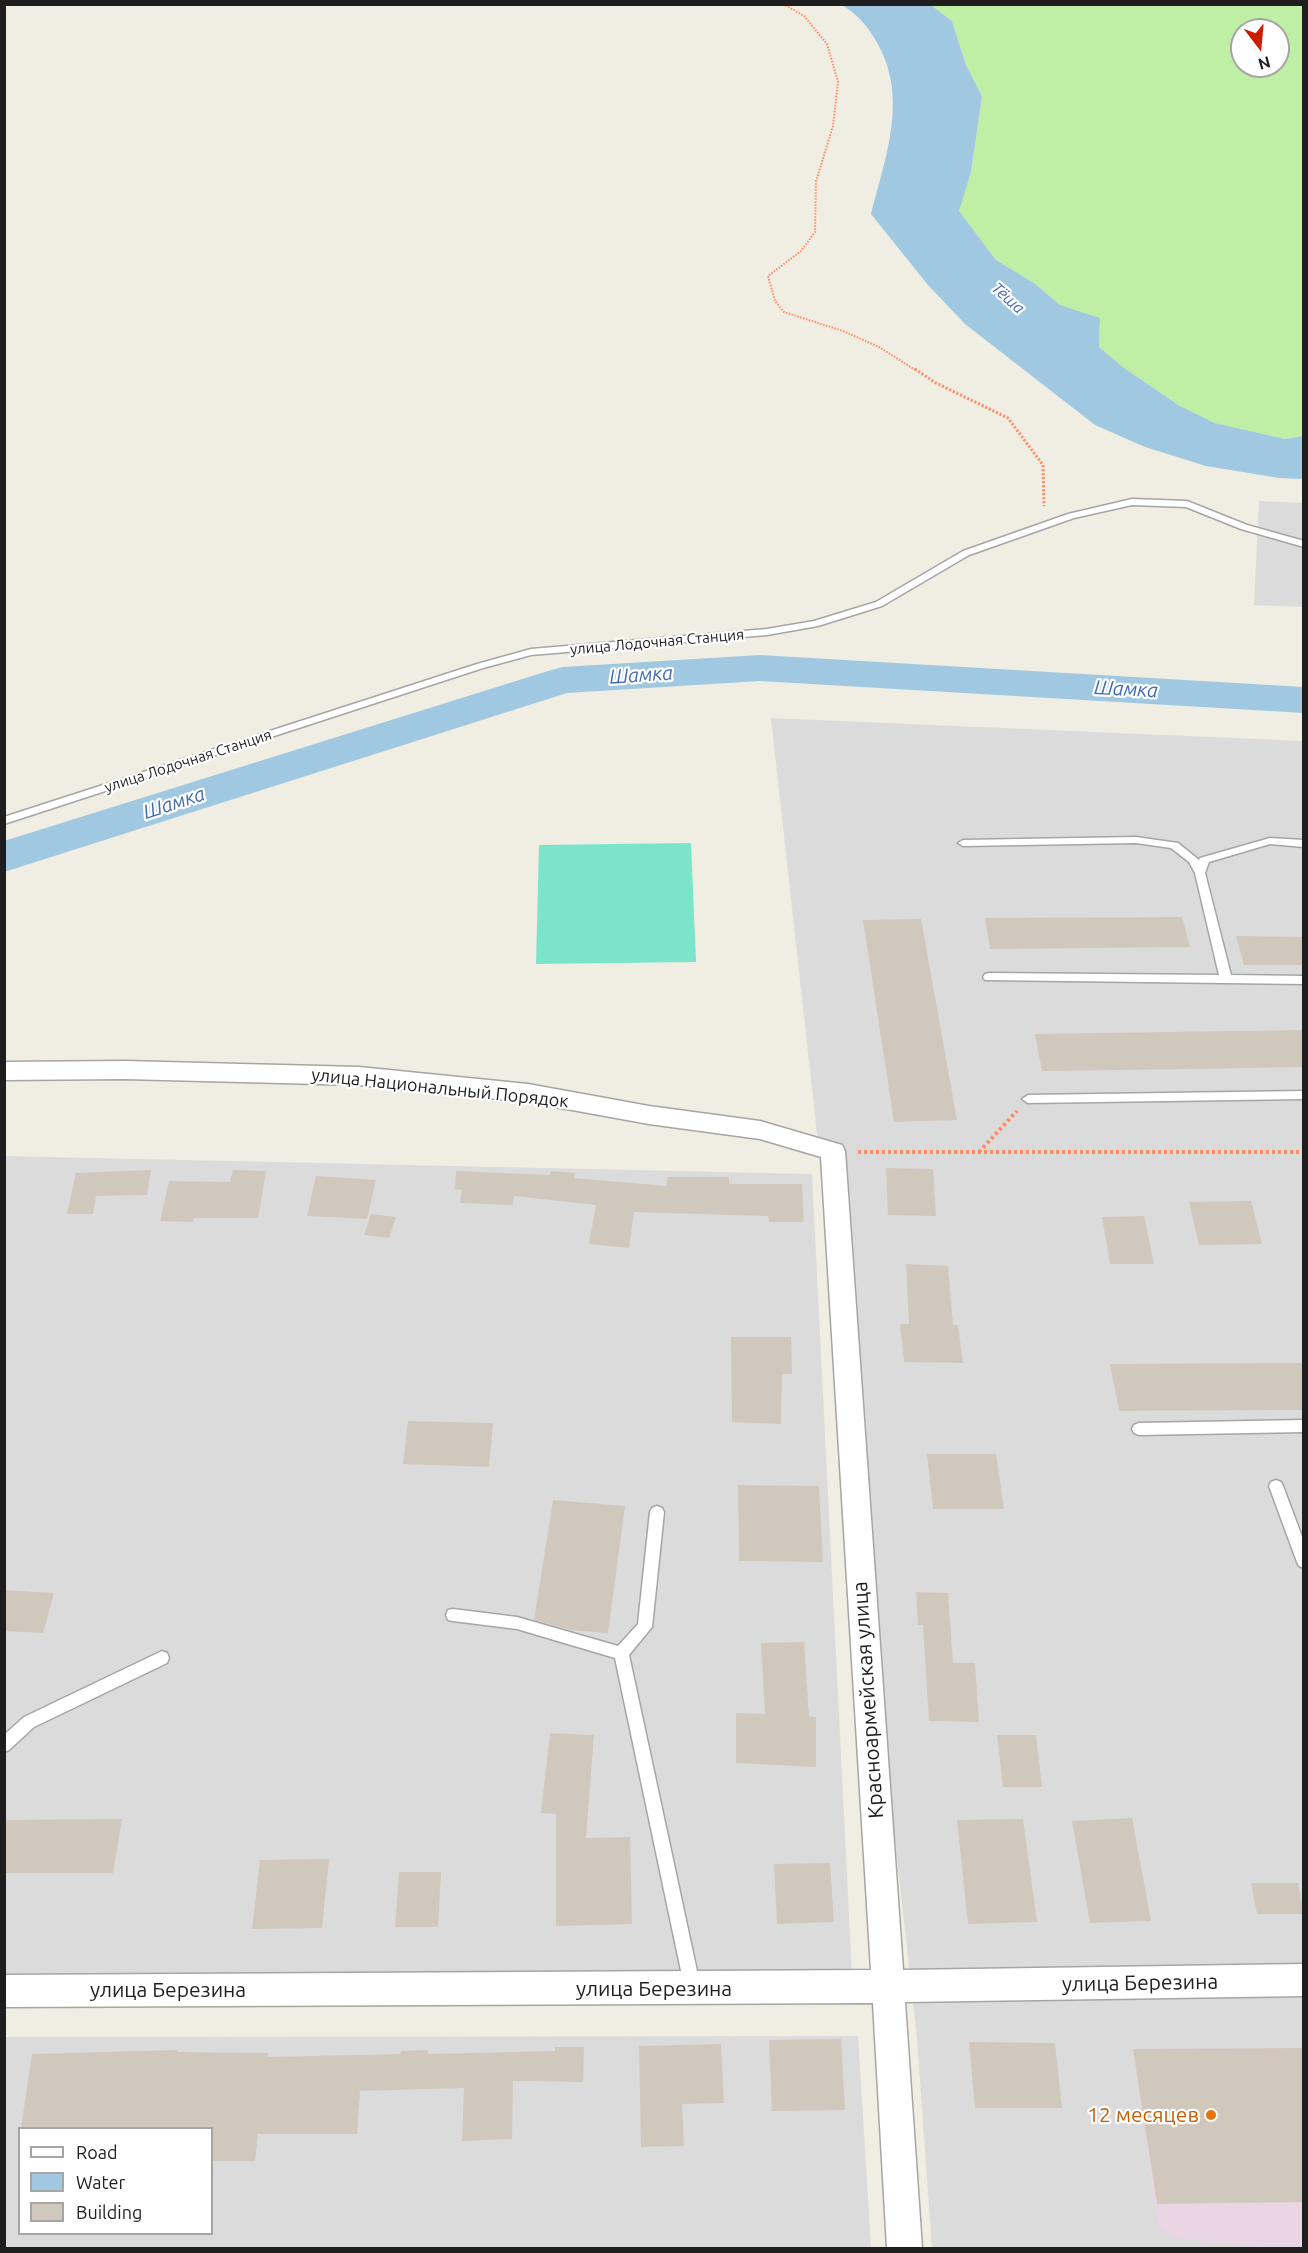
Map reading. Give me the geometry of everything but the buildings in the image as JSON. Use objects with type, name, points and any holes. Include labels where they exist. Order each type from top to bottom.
[{"type":"street","name":"улица Национальный Порядок","points":[[4,1071],[125,1070],[359,1076],[528,1093],[648,1115],[760,1130],[833,1151]]},
{"type":"street","name":"Красноармейская улица","points":[[833,1151],[886,1986],[905,2248]]},
{"type":"street","name":"улица Березина","points":[[4,1991],[693,1989],[1304,1980]]},
{"type":"lane","name":"улица Лодочная Станция","points":[[4,821],[468,670],[531,652],[767,632],[815,624],[879,604],[966,553],[1071,516],[1132,502],[1187,504],[1244,527],[1304,544]]},
{"type":"lane","points":[[1200,873],[1204,860],[1270,840],[1304,844]]},
{"type":"lane","points":[[963,843],[1145,842],[1174,845],[1193,860],[1200,873],[1226,979]]},
{"type":"lane","points":[[989,977],[1304,980]]},
{"type":"lane","points":[[1028,1099],[1304,1095]]},
{"type":"lane","points":[[1138,1429],[1304,1426]]},
{"type":"lane","points":[[1276,1486],[1304,1562]]},
{"type":"lane","points":[[621,1653],[645,1627],[657,1512]]},
{"type":"lane","points":[[453,1615],[517,1623],[621,1653]]},
{"type":"lane","points":[[621,1653],[693,1989]]},
{"type":"lane","points":[[4,1745],[29,1722],[162,1658]]},
{"type":"path","points":[[783,4],[804,16],[826,44],[838,82],[833,126],[816,181],[815,231],[801,251],[768,276],[775,301],[784,312],[843,331],[879,346],[936,382],[1008,418],[1043,465],[1045,525]]},
{"type":"path","points":[[979,1153],[1028,1099]]},
{"type":"path","points":[[833,1151],[1304,1152]]},
{"type":"shaded area","points":[[1259,501],[1303,503],[1303,607],[1254,605]]},
{"type":"shaded area","points":[[771,718],[1303,741],[1303,2248],[932,2248],[917,2039]]},
{"type":"shaded area","points":[[5,1156],[812,1174],[852,1975],[5,1974]]},
{"type":"shaded area","points":[[858,2036],[871,2248],[5,2248],[4,2037]]},
{"type":"shaded area","points":[[1303,2048],[1303,2248],[1270,2248],[1171,2238],[1158,2225],[1133,2049]]},
{"type":"green space","points":[[931,5],[1303,5],[1303,436],[1285,439],[1215,423],[1180,406],[1124,368],[1099,347],[1100,318],[1060,305],[1034,283],[996,260],[958,211],[971,172],[982,96],[966,65],[952,21]]},
{"type":"green space","points":[[691,843],[696,962],[536,964],[539,845]]},
{"type":"water","name":"Тёша","points":[[842,5],[931,5],[952,21],[966,65],[982,96],[971,172],[959,211],[996,260],[1034,283],[1060,305],[1100,318],[1099,347],[1124,368],[1180,406],[1215,423],[1285,439],[1303,436],[1303,479],[1279,478],[1206,466],[1145,447],[1095,425],[965,324],[928,285],[871,214],[888,148],[893,105],[891,83],[886,62],[873,35],[857,16]]},
{"type":"waterway","name":"Шамка","points":[[4,857],[563,680],[760,668],[1304,700]]},
{"type":"place","name":"12 месяцев","points":[[1211,2115]]}]
